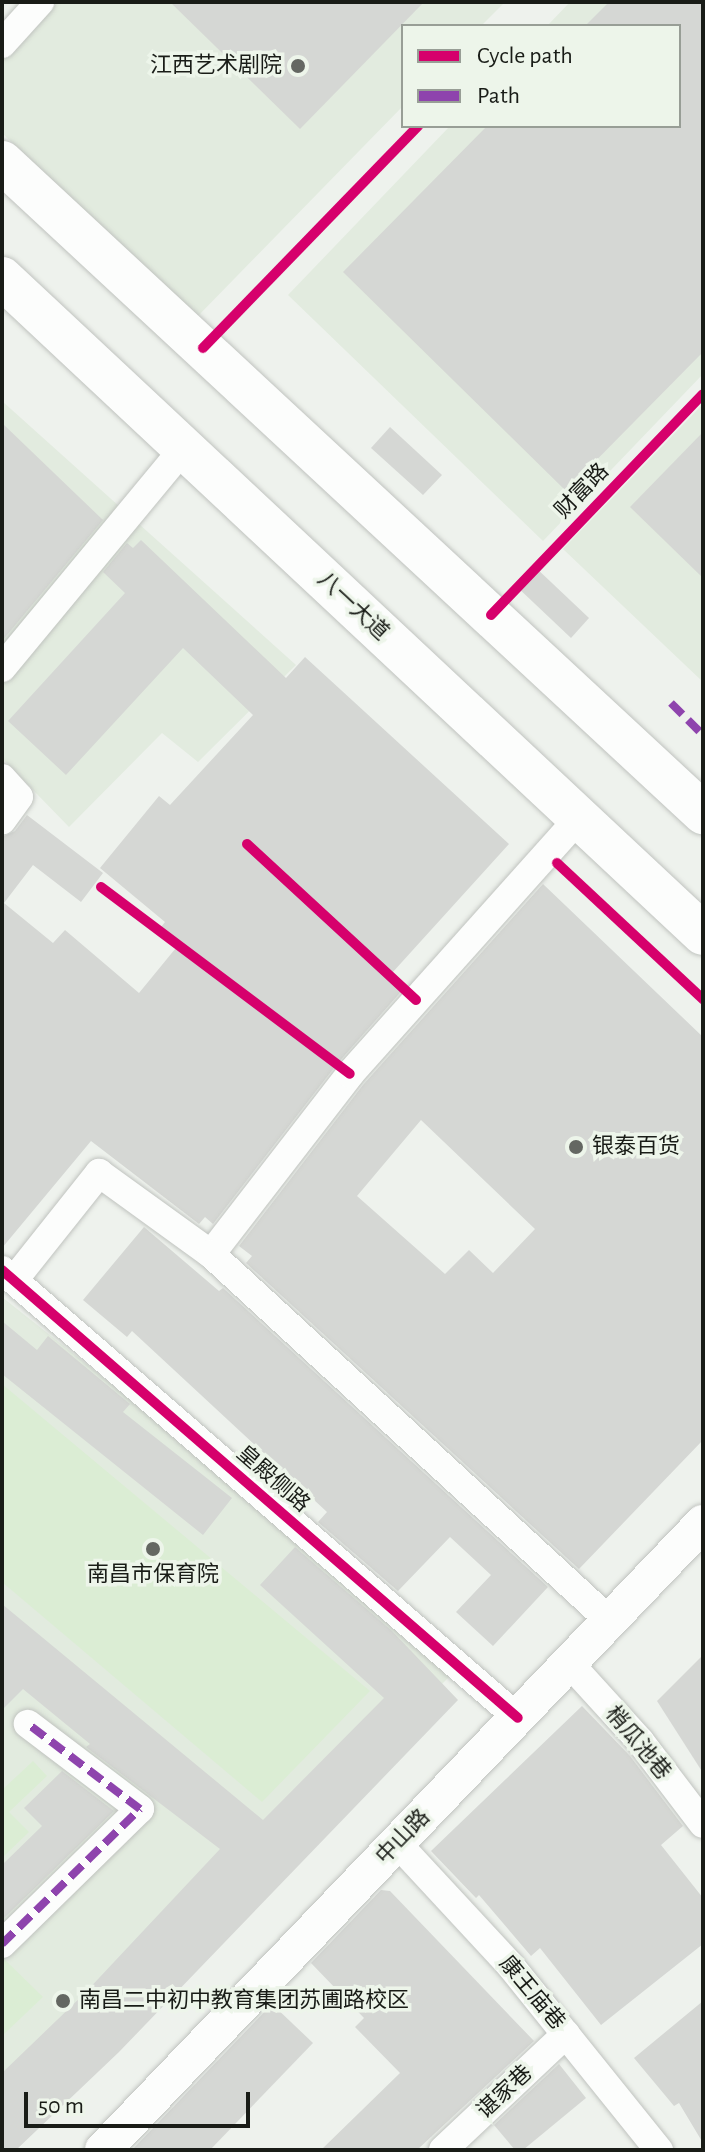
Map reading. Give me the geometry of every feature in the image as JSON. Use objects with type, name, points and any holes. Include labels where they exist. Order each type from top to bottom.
[{"type":"highway","points":[[2,162],[703,813]]},
{"type":"highway","name":"八一大道","points":[[2,278],[703,934]]},
{"type":"main road","name":"中山路","points":[[103,2150],[703,1523]]},
{"type":"street","points":[[2,44],[40,2]]},
{"type":"street","points":[[2,668],[184,448]]},
{"type":"street","points":[[2,778],[19,797],[2,820]]},
{"type":"street","points":[[211,1254],[350,1074],[579,818]]},
{"type":"street","name":"皇殿侧路","points":[[518,1718],[8,1275],[99,1173],[211,1254],[610,1621]]},
{"type":"street","name":"梢瓜池巷","points":[[570,1664],[640,1741],[703,1824]]},
{"type":"street","points":[[2,1944],[140,1809],[28,1724]]},
{"type":"street","name":"康王庙巷","points":[[397,1843],[566,2034],[659,2150]]},
{"type":"street","name":"谌家巷","points":[[443,2150],[566,2034]]},
{"type":"shaded area","points":[[58,2],[505,2],[483,24],[401,24],[401,108],[197,317],[2,133],[2,62]]},
{"type":"shaded area","points":[[570,2],[703,2],[703,374],[543,541],[288,295],[448,128],[681,128],[681,24],[549,24]]},
{"type":"shaded area","points":[[2,401],[296,665],[198,762],[162,733],[69,827],[2,758]]},
{"type":"shaded area","points":[[703,404],[703,682],[563,549]]},
{"type":"shaded area","name":"南昌市保育院","points":[[2,1297],[158,1421],[450,1676],[2,2123]]},
{"type":"green space","points":[[2,1384],[370,1691],[262,1802],[2,1582]]},
{"type":"green space","points":[[33,1761],[47,1776],[9,1812],[29,1832],[2,1858],[2,1790]]},
{"type":"green space","points":[[2,1957],[43,1997],[2,2036]]},
{"type":"building","name":"江西艺术剧院","points":[[170,2],[424,2],[300,129]]},
{"type":"building","points":[[609,2],[703,2],[703,352],[566,491],[343,272],[485,128],[681,128],[681,24],[587,24]]},
{"type":"building","points":[[2,423],[103,520],[2,641]]},
{"type":"building","points":[[390,427],[442,475],[423,495],[371,448]]},
{"type":"building","points":[[703,432],[703,578],[630,507]]},
{"type":"building","points":[[141,540],[286,678],[305,657],[509,844],[392,973],[406,986],[337,1064],[213,1224],[205,1217],[199,1224],[91,1141],[2,1248],[2,837],[15,831],[27,815],[103,873],[81,902],[33,865],[4,903],[53,943],[65,930],[139,993],[180,943],[161,927],[165,922],[100,868],[159,796],[170,805],[253,715],[183,648],[66,775],[8,721],[125,593],[103,572],[127,543],[133,548]]},
{"type":"building","points":[[534,566],[589,618],[571,638],[515,585]]},
{"type":"building","name":"银泰百货","points":[[543,884],[703,1037],[703,1440],[579,1569],[246,1263],[252,1256],[239,1246],[363,1085]],"holes":[[[421,1120],[535,1229],[493,1273],[469,1250],[445,1274],[357,1196]]]},
{"type":"building","points":[[144,1227],[219,1291],[223,1288],[548,1587],[493,1646],[456,1612],[491,1575],[450,1537],[398,1591],[318,1522],[327,1512],[132,1331],[127,1337],[83,1300]]},
{"type":"building","points":[[2,1321],[37,1350],[48,1336],[130,1404],[123,1412],[232,1498],[203,1535],[2,1374]]},
{"type":"building","points":[[295,1547],[392,1631],[458,1700],[119,2052],[16,2150],[2,2150],[2,2073],[84,1994],[220,1849],[86,1747],[90,1744],[23,1689],[2,1710],[2,1604],[263,1820],[384,1698],[260,1585]]},
{"type":"building","points":[[703,1655],[703,1773],[657,1701]]},
{"type":"building","points":[[582,1706],[630,1756],[683,1826],[661,1845],[703,1898],[703,1944],[601,2025],[540,1948],[531,1956],[479,1895],[476,1898],[431,1851]]},
{"type":"building","points":[[62,1771],[114,1811],[2,1920],[2,1865],[42,1826],[24,1808]]},
{"type":"building","points":[[381,1890],[390,1891],[534,2041],[417,2150],[321,2150],[400,2073],[355,2027],[364,2018],[311,1963]]},
{"type":"building","points":[[703,2001],[703,2143],[679,2103],[674,2106],[634,2058]]},
{"type":"building","points":[[272,2004],[313,2043],[210,2150],[132,2150]]},
{"type":"building","points":[[559,2064],[586,2098],[523,2150],[515,2150],[494,2125]]},
{"type":"marked path","points":[[671,703],[703,735]]},
{"type":"marked path","points":[[2,1944],[140,1809],[28,1724]]},
{"type":"cycle path","points":[[203,348],[416,128]]},
{"type":"cycle path","name":"财富路","points":[[491,615],[703,394]]},
{"type":"cycle path","points":[[247,844],[416,1000]]},
{"type":"cycle path","points":[[557,863],[703,999]]},
{"type":"cycle path","points":[[101,887],[350,1074]]},
{"type":"cycle path","points":[[2,1270],[518,1718]]},
{"type":"place","name":"江西艺术剧院","points":[[298,66]]},
{"type":"place","name":"银泰百货","points":[[576,1147]]},
{"type":"place","name":"南昌市保育院","points":[[153,1549]]},
{"type":"place","name":"南昌二中初中教育集团苏圃路校区","points":[[63,2001]]}]
